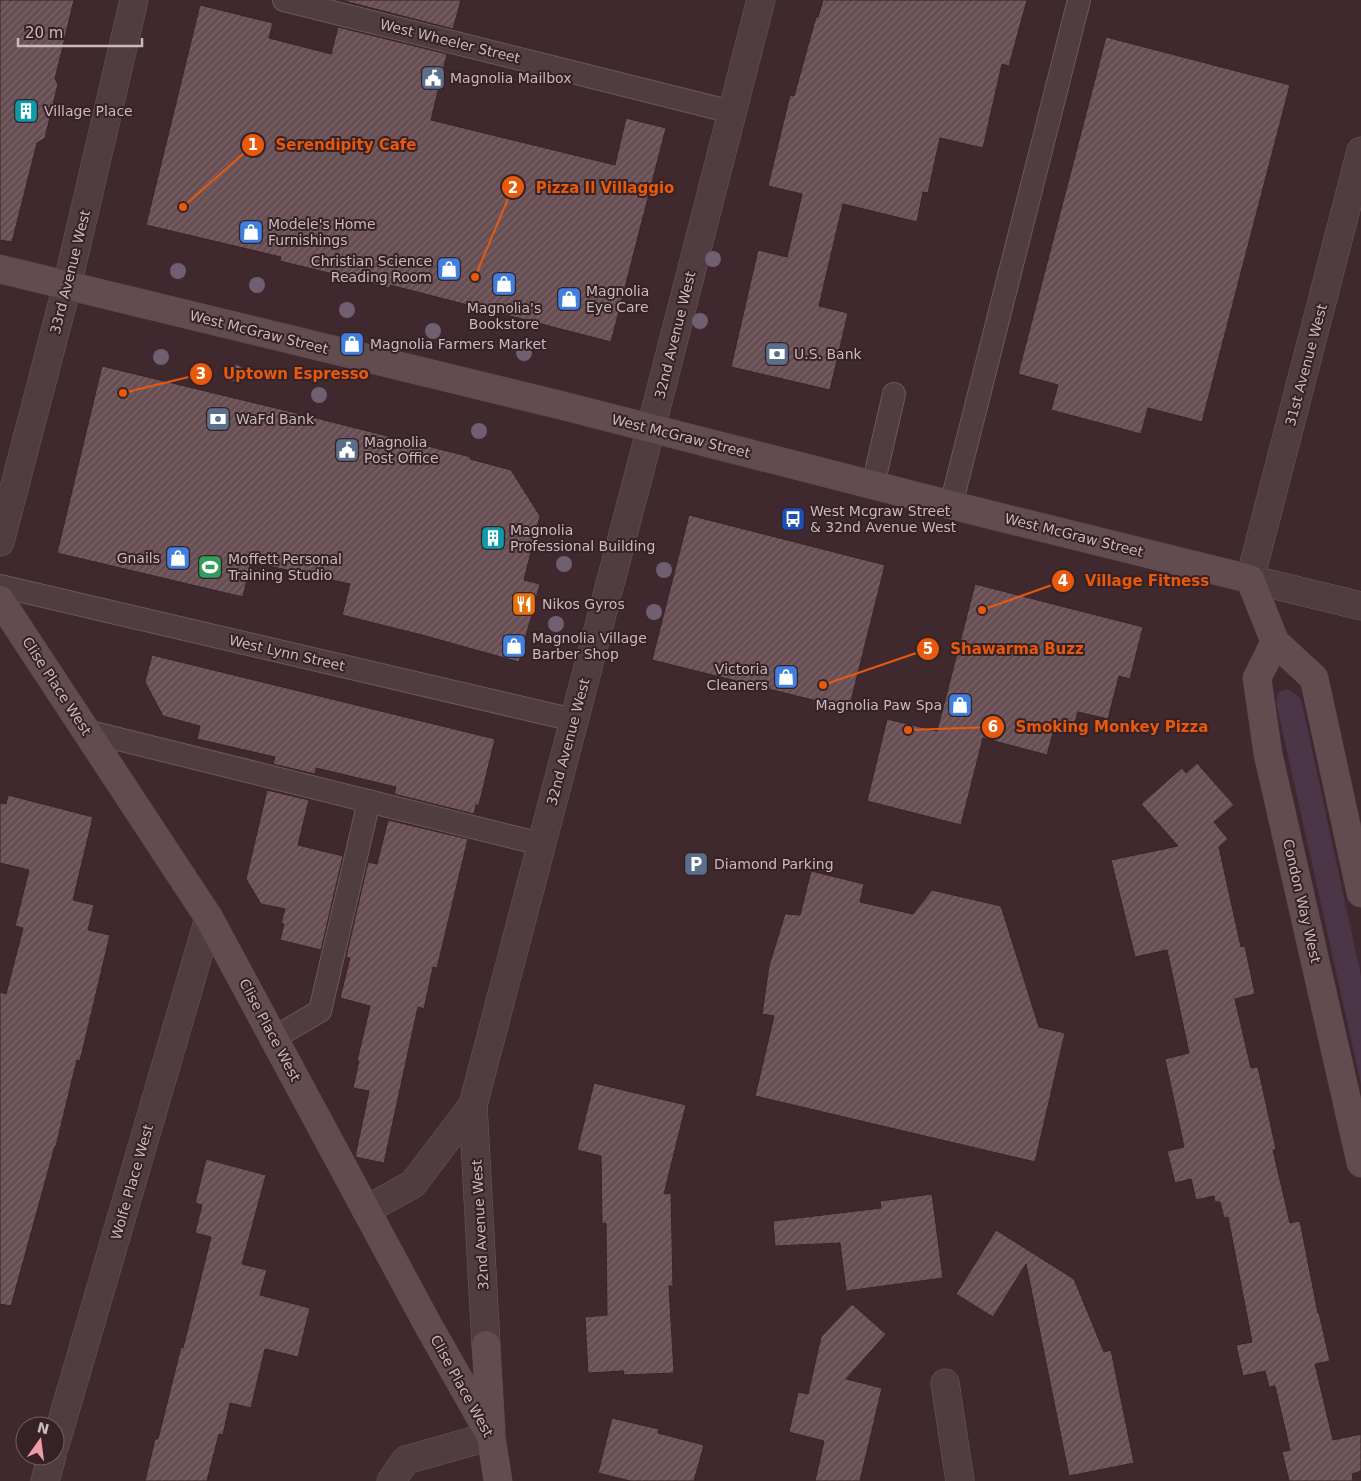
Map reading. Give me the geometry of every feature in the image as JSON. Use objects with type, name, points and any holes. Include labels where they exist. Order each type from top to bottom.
[{"type":"main road","name":"West McGraw Street","points":[[0,269],[651,428],[1250,579]]},
{"type":"main road","points":[[1250,579],[1274,642],[1314,678],[1361,893]]},
{"type":"main road","name":"Clise Place West","points":[[0,600],[210,918],[428,1325],[491,1436],[498,1481]]},
{"type":"main road","name":"Condon Way West","points":[[1274,642],[1257,678],[1268,754],[1361,1163]]},
{"type":"main road","points":[[486,1345],[491,1436]]},
{"type":"street","name":"33rd Avenue West","points":[[0,542],[67,286],[134,0]]},
{"type":"street","name":"32nd Avenue West","points":[[486,1345],[473,1105],[651,428],[761,0]]},
{"type":"street","name":"31st Avenue West","points":[[1250,579],[1361,150]]},
{"type":"street","name":"West McGraw Street","points":[[1250,579],[1361,606]]},
{"type":"street","name":"Wolfe Place West","points":[[64,1416],[210,918]]},
{"type":"street","name":"32nd Avenue West","points":[[366,1210],[414,1184],[473,1105]]},
{"type":"street","points":[[945,1383],[960,1481]]},
{"type":"street","points":[[391,1481],[406,1460],[491,1436]]},
{"type":"street","points":[[44,1481],[49,1466]]},
{"type":"lane","name":"West Wheeler Street","points":[[284,0],[732,112]]},
{"type":"lane","points":[[951,505],[1079,0]]},
{"type":"lane","points":[[873,485],[894,394]]},
{"type":"lane","name":"West Lynn Street","points":[[0,586],[574,720]]},
{"type":"lane","points":[[86,732],[541,844]]},
{"type":"lane","points":[[274,1038],[320,1011],[369,801]]},
{"type":"shaded area","points":[[1286,689],[1301,699],[1361,976],[1361,1084],[1276,702],[1278,693]]},
{"type":"building","name":"Village Place","points":[[0,0],[74,0],[55,79],[58,84],[45,138],[37,143],[12,242],[0,240]]},
{"type":"building","points":[[344,0],[461,0],[453,29]]},
{"type":"building","points":[[823,0],[1027,0],[1009,66],[1002,64],[983,148],[940,138],[928,193],[923,192],[917,222],[843,204],[819,306],[848,313],[830,390],[731,367],[758,250],[787,257],[802,194],[768,186],[790,95],[794,96],[816,17],[818,17]]},
{"type":"building","points":[[200,5],[273,23],[269,38],[331,54],[338,27],[447,54],[431,120],[615,165],[626,118],[666,128],[611,342],[390,285],[390,288],[280,261],[281,257],[146,225]]},
{"type":"building","points":[[1106,37],[1290,85],[1202,422],[1148,408],[1141,434],[1051,410],[1058,385],[1018,374]]},
{"type":"building","points":[[102,366],[471,457],[470,459],[511,470],[540,516],[524,580],[540,584],[519,662],[342,615],[350,584],[251,562],[243,597],[57,553]]},
{"type":"building","points":[[689,515],[885,565],[849,709],[652,660]]},
{"type":"building","points":[[975,584],[1143,627],[1130,679],[1119,676],[1108,719],[1078,712],[1074,726],[1056,722],[1047,755],[983,738],[961,825],[867,801],[887,719],[937,731]]},
{"type":"building","points":[[152,655],[495,739],[479,805],[476,805],[474,814],[394,794],[396,787],[316,768],[315,774],[273,764],[275,757],[197,739],[200,726],[163,716],[145,682]]},
{"type":"building","points":[[1197,763],[1234,805],[1214,822],[1228,839],[1219,847],[1241,947],[1245,946],[1255,994],[1235,999],[1251,1068],[1258,1067],[1276,1149],[1273,1150],[1290,1223],[1300,1221],[1318,1313],[1330,1361],[1315,1364],[1333,1440],[1361,1434],[1361,1471],[1352,1474],[1353,1481],[1289,1481],[1282,1452],[1290,1450],[1275,1386],[1269,1387],[1265,1371],[1243,1376],[1236,1345],[1252,1342],[1228,1217],[1224,1218],[1220,1202],[1215,1202],[1214,1196],[1196,1200],[1191,1179],[1175,1183],[1167,1151],[1184,1147],[1165,1059],[1189,1053],[1167,950],[1135,957],[1111,860],[1178,846],[1141,804],[1182,768],[1186,773]]},
{"type":"building","points":[[267,790],[309,800],[298,845],[343,856],[321,950],[280,940],[284,924],[281,923],[285,909],[261,904],[246,879]]},
{"type":"building","points":[[8,795],[93,817],[73,900],[94,905],[88,930],[110,935],[80,1061],[77,1060],[56,1146],[11,1306],[0,1304],[0,992],[6,994],[23,928],[15,926],[29,870],[0,863],[0,803],[6,804]]},
{"type":"building","points":[[388,820],[468,839],[437,968],[433,967],[424,1009],[418,1007],[384,1163],[355,1157],[369,1091],[353,1088],[359,1061],[357,1061],[370,1006],[340,998],[350,958],[346,957],[368,862],[377,864]]},
{"type":"building","points":[[811,871],[864,884],[860,902],[913,914],[932,890],[1001,906],[1039,1027],[1065,1033],[1035,1162],[755,1096],[774,1016],[762,1014],[769,966],[785,914],[800,915]]},
{"type":"building","points":[[594,1083],[686,1105],[664,1194],[671,1193],[673,1286],[669,1286],[674,1373],[623,1375],[624,1371],[588,1373],[585,1317],[607,1315],[606,1223],[602,1224],[601,1156],[577,1150]]},
{"type":"building","points":[[206,1159],[266,1175],[242,1264],[267,1270],[260,1295],[310,1308],[298,1357],[265,1349],[251,1408],[230,1403],[223,1435],[219,1434],[207,1481],[145,1481],[155,1439],[158,1439],[181,1347],[183,1348],[211,1237],[195,1233],[202,1205],[195,1203]]},
{"type":"building","points":[[932,1194],[943,1278],[846,1291],[840,1243],[775,1246],[773,1221],[881,1208],[880,1201]]},
{"type":"building","points":[[996,1230],[1074,1279],[1104,1352],[1111,1350],[1134,1463],[1069,1476],[1026,1264],[993,1317],[956,1294]]},
{"type":"building","points":[[852,1304],[886,1334],[846,1379],[882,1388],[860,1481],[815,1481],[824,1441],[789,1432],[798,1392],[808,1394],[821,1337]]},
{"type":"building","points":[[612,1418],[659,1429],[658,1433],[704,1445],[694,1481],[630,1481],[598,1473]]},
{"type":"place","name":"Magnolia Mailbox","points":[[433,78]]},
{"type":"place","name":"Village Place","points":[[26,111]]},
{"type":"place","name":"Serendipity Cafe","points":[[183,207]]},
{"type":"place","name":"Modele's Home Furnishings","points":[[251,232]]},
{"type":"place","name":"Christian Science Reading Room","points":[[449,269]]},
{"type":"place","name":"Pizza Il Villaggio","points":[[475,277]]},
{"type":"place","name":"Magnolia's Bookstore","points":[[504,284]]},
{"type":"place","name":"Magnolia Eye Care","points":[[569,299]]},
{"type":"place","name":"Magnolia Farmers Market","points":[[352,344]]},
{"type":"place","name":"U.S. Bank","points":[[777,354]]},
{"type":"place","name":"Uptown Espresso","points":[[123,393]]},
{"type":"place","name":"WaFd Bank","points":[[218,419]]},
{"type":"place","name":"Magnolia Post Office","points":[[347,450]]},
{"type":"place","name":"West Mcgraw Street & 32nd Avenue West","points":[[793,519]]},
{"type":"place","name":"Magnolia Professional Building","points":[[493,538]]},
{"type":"place","name":"Gnails","points":[[178,558]]},
{"type":"place","name":"Moffett Personal Training Studio","points":[[210,567]]},
{"type":"place","name":"Nikos Gyros","points":[[524,604]]},
{"type":"place","name":"Village Fitness","points":[[982,610]]},
{"type":"place","name":"Magnolia Village Barber Shop","points":[[514,646]]},
{"type":"place","name":"Victoria Cleaners","points":[[786,677]]},
{"type":"place","name":"Shawarma Buzz","points":[[823,685]]},
{"type":"place","name":"Magnolia Paw Spa","points":[[960,705]]},
{"type":"place","name":"Smoking Monkey Pizza","points":[[908,730]]},
{"type":"place","name":"Diamond Parking","points":[[696,864]]}]
